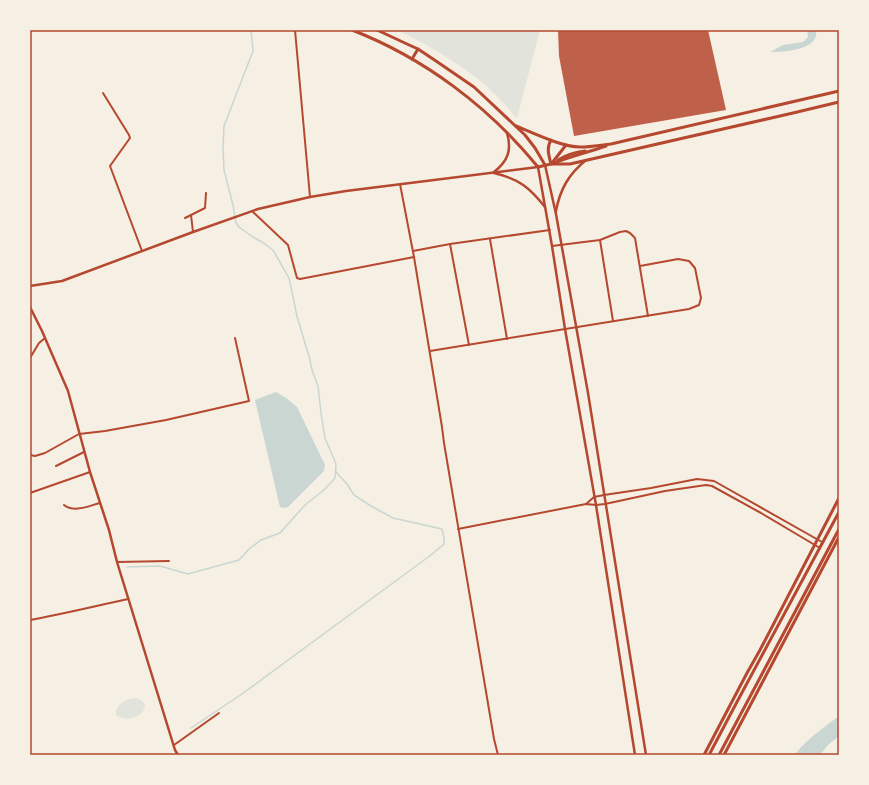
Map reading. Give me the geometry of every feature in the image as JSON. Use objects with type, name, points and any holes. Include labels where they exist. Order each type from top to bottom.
[{"type":"main road","points":[[352,30],[412,59],[459,90],[507,132],[538,166],[570,164],[839,102]]},
{"type":"main road","points":[[377,30],[418,49],[474,87],[516,126],[530,142],[545,165]]},
{"type":"main road","points":[[412,59],[418,49]]},
{"type":"main road","points":[[551,164],[563,157],[580,152],[591,151],[611,144],[839,91]]},
{"type":"main road","points":[[516,126],[566,145],[580,147],[611,144]]},
{"type":"main road","points":[[551,140],[548,148],[551,164]]},
{"type":"main road","points":[[551,164],[566,145]]},
{"type":"main road","points":[[704,755],[839,498]]},
{"type":"main road","points":[[709,755],[839,512]]},
{"type":"main road","points":[[718,755],[839,531]]},
{"type":"main road","points":[[724,755],[839,536]]},
{"type":"street","points":[[295,30],[310,197]]},
{"type":"street","points":[[103,93],[130,138],[110,166],[142,251]]},
{"type":"street","points":[[494,173],[503,165],[509,152],[507,132]]},
{"type":"street","points":[[556,214],[560,193],[565,183],[578,167],[587,160]]},
{"type":"street","points":[[545,165],[556,214],[576,328],[646,755]]},
{"type":"street","points":[[30,286],[62,281],[213,224],[252,211],[310,197],[538,166],[596,505],[636,755]]},
{"type":"street","points":[[494,173],[519,181],[535,194],[546,208]]},
{"type":"street","points":[[400,184],[413,250],[458,529],[498,755]]},
{"type":"street","points":[[185,218],[205,208],[206,193]]},
{"type":"street","points":[[252,211],[288,244],[298,279],[414,257]]},
{"type":"street","points":[[191,215],[193,232]]},
{"type":"street","points":[[413,250],[550,230]]},
{"type":"street","points":[[552,246],[600,240],[620,232],[626,231],[630,233],[635,238],[648,316]]},
{"type":"street","points":[[490,238],[507,339]]},
{"type":"street","points":[[600,240],[613,321]]},
{"type":"street","points":[[450,244],[469,345]]},
{"type":"street","points":[[430,351],[689,309],[699,305],[700,298],[695,268],[690,261],[678,259],[640,266]]},
{"type":"street","points":[[30,307],[68,391],[84,452],[109,530],[128,599],[178,755]]},
{"type":"street","points":[[30,358],[39,343],[45,338]]},
{"type":"street","points":[[30,455],[35,456],[45,453],[79,434],[160,421],[249,401],[235,338]]},
{"type":"street","points":[[56,466],[84,452]]},
{"type":"street","points":[[30,493],[90,472]]},
{"type":"street","points":[[586,504],[594,497],[604,495],[697,479],[714,481],[822,542]]},
{"type":"street","points":[[706,480],[706,485]]},
{"type":"street","points":[[458,529],[586,504],[605,504],[706,485],[712,486],[761,513],[820,548]]},
{"type":"street","points":[[64,505],[73,509],[100,503]]},
{"type":"street","points":[[117,562],[169,561]]},
{"type":"street","points":[[30,620],[57,616],[89,607],[128,599]]},
{"type":"street","points":[[174,745],[219,713]]},
{"type":"shaded area","points":[[397,30],[540,30],[517,118],[478,79],[428,46]]},
{"type":"shaded area","points":[[807,30],[816,30],[816,37],[807,46],[792,50],[770,52],[783,45],[803,42],[808,37]]},
{"type":"shaded area","points":[[276,392],[297,407],[325,465],[324,471],[288,507],[283,508],[280,507],[255,400]]},
{"type":"shaded area","points":[[135,698],[142,701],[145,705],[141,713],[130,719],[116,715],[116,710],[121,703]]},
{"type":"shaded area","points":[[839,716],[839,736],[828,745],[820,755],[795,755],[809,739]]},
{"type":"building","points":[[558,30],[708,30],[726,110],[574,136],[559,56]]},
{"type":"waterway","points":[[127,567],[160,566],[188,574],[239,560],[249,549],[261,540],[280,533],[305,505],[325,489],[335,478],[336,464],[325,438],[318,386],[297,316],[289,278],[273,250],[239,227],[236,223],[224,170],[224,126],[253,51],[251,30]]},
{"type":"waterway","points":[[191,728],[242,694],[444,544],[442,529],[393,518],[354,495],[347,484],[336,472]]}]
